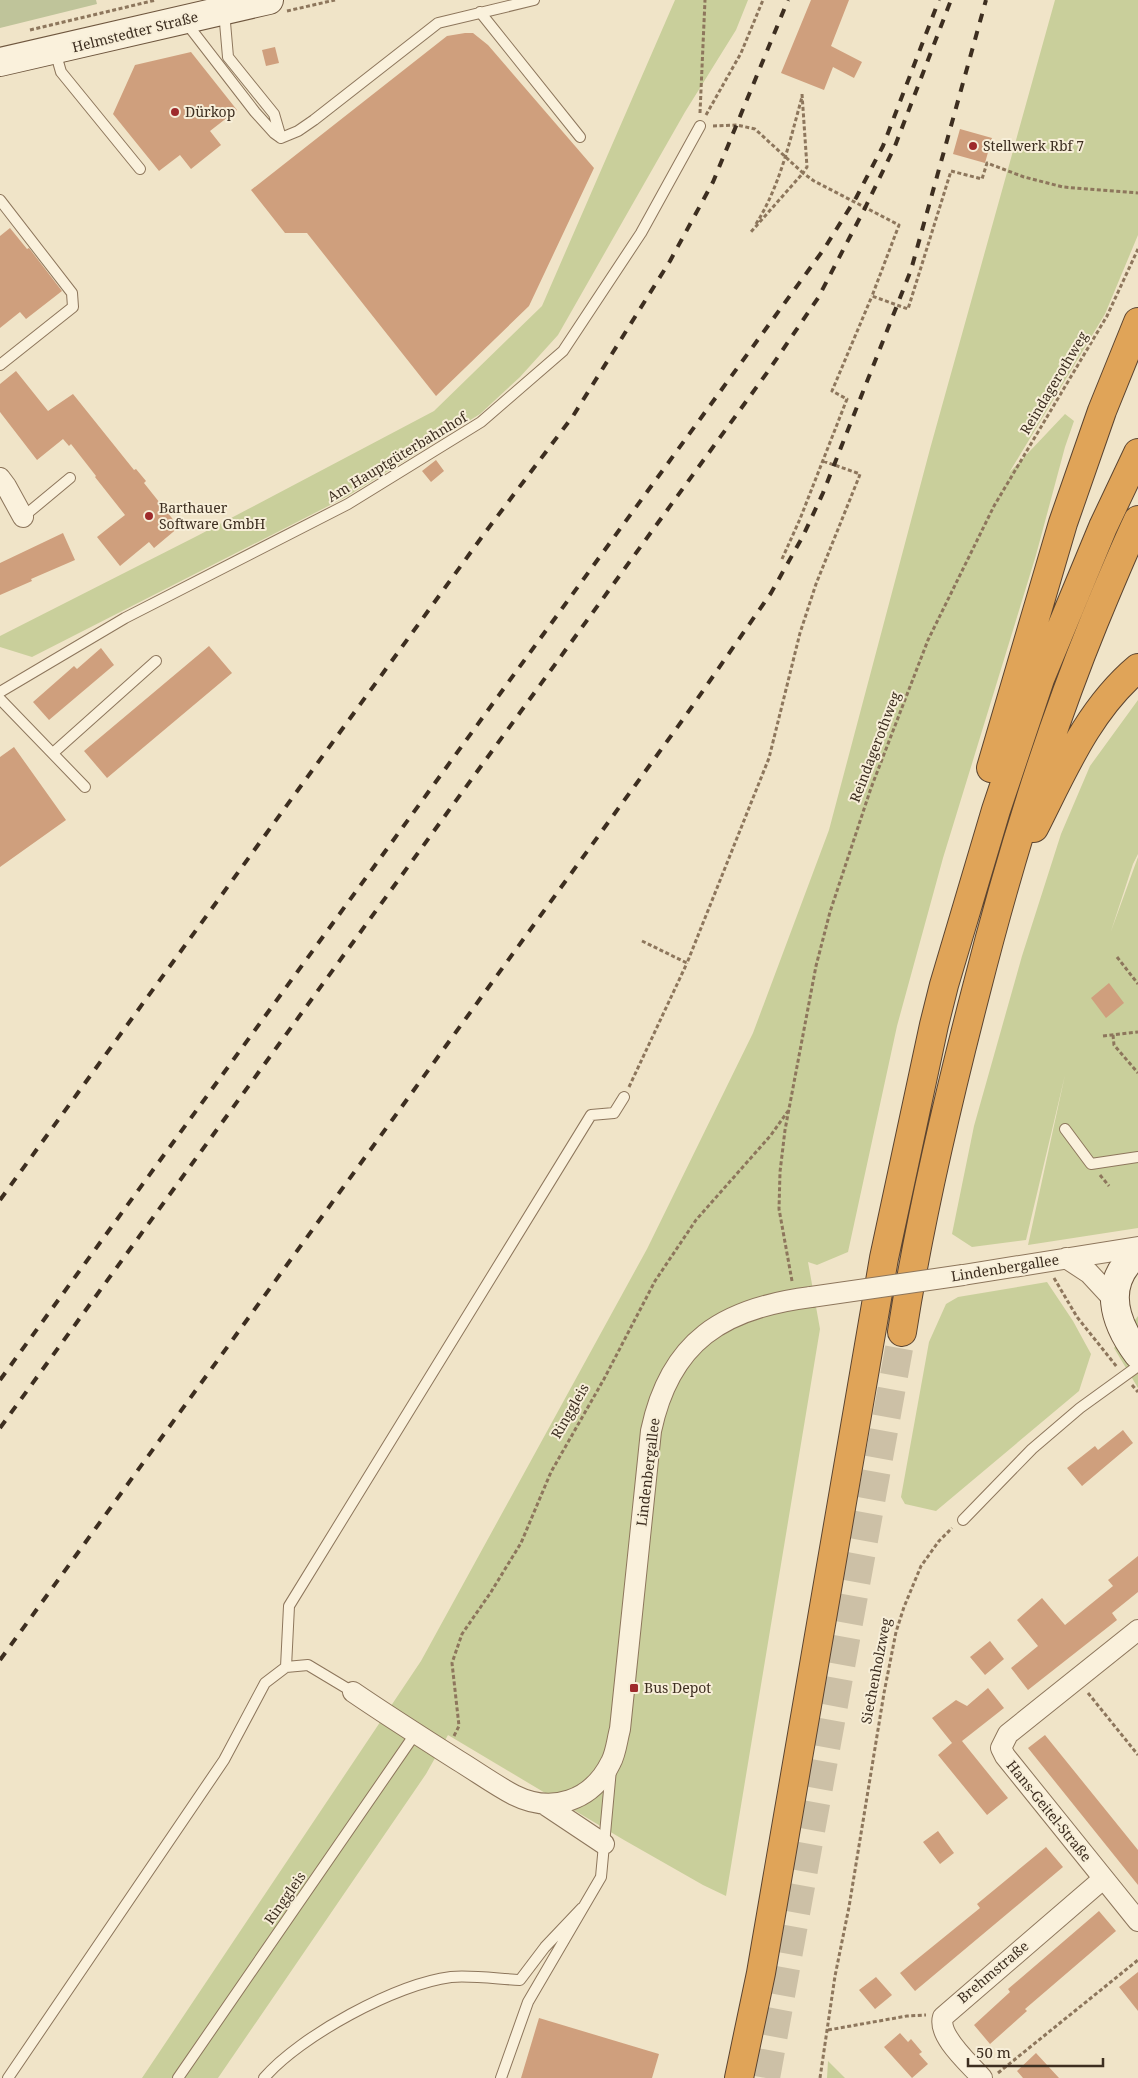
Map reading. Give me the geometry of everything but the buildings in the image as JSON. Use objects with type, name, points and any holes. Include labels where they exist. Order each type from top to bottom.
[{"type":"highway","points":[[944,985],[942,953],[947,920],[996,750],[1063,523],[1102,411],[1138,322]]},
{"type":"highway","points":[[738,2078],[761,1973],[884,1258],[917,1098],[944,985],[996,810],[1040,679],[1103,527],[1138,453]]},
{"type":"highway","points":[[902,1332],[942,1124],[1001,891],[1038,771],[1070,684],[1138,520]]},
{"type":"highway","points":[[1001,891],[1087,727],[1105,703],[1138,668]]},
{"type":"main road","name":"Helmstedter Straße","points":[[0,62],[55,51],[269,0]]},
{"type":"main road","points":[[1131,1365],[1114,1300],[1115,1291],[1122,1273],[1132,1258],[1138,1253]]},
{"type":"street","points":[[0,478],[22,517]]},
{"type":"street","name":"Lindenbergallee","points":[[544,1804],[557,1804],[573,1800],[588,1790],[612,1762],[620,1729],[651,1432],[662,1391],[681,1357],[695,1342],[728,1318],[749,1310],[803,1298],[1138,1248]]},
{"type":"street","name":"Lindenbergallee","points":[[1066,1258],[1089,1273],[1114,1300]]},
{"type":"street","name":"Hans-Geitel-Straße","points":[[1138,1630],[1008,1734],[1001,1748],[1005,1756],[1138,1921]]},
{"type":"street","name":"Lindenbergallee","points":[[353,1692],[415,1734],[515,1795],[544,1804],[604,1844]]},
{"type":"street","name":"Brehmstraße","points":[[942,2017],[1103,1879]]},
{"type":"street","points":[[942,2017],[941,2027],[946,2037],[982,2078]]},
{"type":"lane","points":[[281,138],[298,131],[314,120],[438,23],[534,0]]},
{"type":"lane","points":[[224,11],[228,57],[274,114],[281,138]]},
{"type":"lane","points":[[480,12],[580,137]]},
{"type":"lane","points":[[184,20],[255,112],[281,138]]},
{"type":"lane","points":[[55,51],[61,72],[140,169]]},
{"type":"lane","name":"Am Hauptgüterbahnhof","points":[[0,692],[125,618],[348,504],[481,422],[563,351],[641,233],[700,126]]},
{"type":"lane","points":[[0,200],[72,293],[73,307],[0,365]]},
{"type":"lane","points":[[22,517],[70,478]]},
{"type":"lane","points":[[53,753],[156,661]]},
{"type":"lane","points":[[0,699],[85,787]]},
{"type":"lane","points":[[286,1667],[289,1606],[591,1115],[614,1113],[624,1097]]},
{"type":"lane","points":[[1065,1129],[1092,1164],[1138,1156]]},
{"type":"lane","points":[[963,1520],[1032,1448],[1131,1365],[1138,1366]]},
{"type":"lane","points":[[8,2078],[224,1760],[265,1683],[286,1667],[308,1665],[353,1692]]},
{"type":"lane","name":"Ringgleis","points":[[178,2078],[415,1734]]},
{"type":"lane","points":[[501,2078],[528,2002],[601,1877],[612,1762]]},
{"type":"lane","points":[[264,2078],[273,2068],[315,2035],[396,1992],[451,1977],[520,1980],[545,1947],[582,1908]]},
{"type":"path","points":[[27,31],[156,0]]},
{"type":"path","points":[[700,126],[705,0]]},
{"type":"path","points":[[700,126],[741,54],[763,0]]},
{"type":"path","points":[[802,94],[807,167],[803,173],[750,233],[765,210],[786,157],[802,94]]},
{"type":"path","points":[[700,126],[737,126],[755,129],[814,181],[899,225],[872,296],[832,391],[848,399],[782,559]]},
{"type":"path","points":[[872,296],[908,308],[950,171],[982,180],[988,163],[1024,177],[1063,187],[1138,193]]},
{"type":"path","name":"Reindagerothweg","points":[[803,1298],[779,1209],[780,1172],[788,1111],[816,966],[830,912],[870,788],[928,640],[994,506],[1107,316],[1138,249]]},
{"type":"path","points":[[624,1097],[687,963],[769,758],[796,650],[816,584],[860,474],[823,461]]},
{"type":"path","points":[[642,941],[687,963]]},
{"type":"path","points":[[1117,957],[1138,984]]},
{"type":"path","points":[[1103,1036],[1138,1032]]},
{"type":"path","points":[[1114,1035],[1114,1045],[1138,1074]]},
{"type":"path","name":"Ringgleis","points":[[445,1752],[460,1726],[452,1663],[462,1634],[521,1543],[551,1472],[604,1379],[655,1282],[696,1220],[771,1134],[788,1111]]},
{"type":"path","points":[[1041,1262],[1056,1280],[1077,1317],[1131,1365],[1138,1392]]},
{"type":"path","name":"Siechenholzweg","points":[[820,2078],[835,1976],[849,1906],[884,1693],[896,1632],[921,1566],[939,1541],[963,1520]]},
{"type":"path","points":[[1076,1679],[1138,1755]]},
{"type":"path","points":[[992,2078],[1138,1960]]},
{"type":"path","points":[[828,2030],[915,2015],[942,2017]]},
{"type":"green space","points":[[0,0],[96,0],[97,4],[0,28]]},
{"type":"green space","points":[[675,0],[748,0],[736,30],[685,112],[558,335],[520,377],[480,414],[346,497],[32,657],[0,647],[0,636],[197,536],[434,411],[542,306]]},
{"type":"green space","points":[[1055,0],[1138,0],[1138,235],[1105,314],[1009,473],[1065,414],[1074,421],[1065,447],[1036,555],[943,858],[897,1026],[848,1252],[817,1265],[808,1262],[820,1329],[726,1896],[624,1840],[448,1735],[426,1774],[218,2078],[142,2078],[421,1661],[647,1249],[753,1033],[829,830],[930,449]]},
{"type":"green space","points":[[1138,700],[1138,854],[1111,931],[1138,857],[1138,1228],[1028,1245],[1065,1075],[1026,1240],[972,1247],[952,1234],[974,1126],[1022,956],[1061,834],[1090,766]]},
{"type":"green space","points":[[1047,1282],[1073,1321],[1091,1354],[1079,1391],[936,1511],[905,1504],[901,1497],[929,1342],[946,1304],[958,1297]]},
{"type":"green space","points":[[1138,1316],[1138,1388],[1114,1348]]},
{"type":"green space","points":[[828,2061],[845,2078],[827,2078]]},
{"type":"tunnel","points":[[766,2078],[902,1332]]},
{"type":"railway","points":[[0,1200],[484,534],[573,416],[670,261],[713,182],[788,0]]},
{"type":"railway","points":[[0,1380],[824,249],[856,198],[883,146],[939,0]]},
{"type":"railway","points":[[0,1428],[769,370],[818,298],[895,146],[951,0]]},
{"type":"railway","points":[[0,1660],[684,718],[771,593],[803,536],[823,493],[911,270],[986,0]]},
{"type":"place","name":"Dürkop","points":[[175,112]]},
{"type":"place","name":"Stellwerk Rbf 7","points":[[973,146]]},
{"type":"place","name":"Barthauer Software GmbH","points":[[149,516]]},
{"type":"place","name":"Bus Depot","points":[[634,1688]]}]
